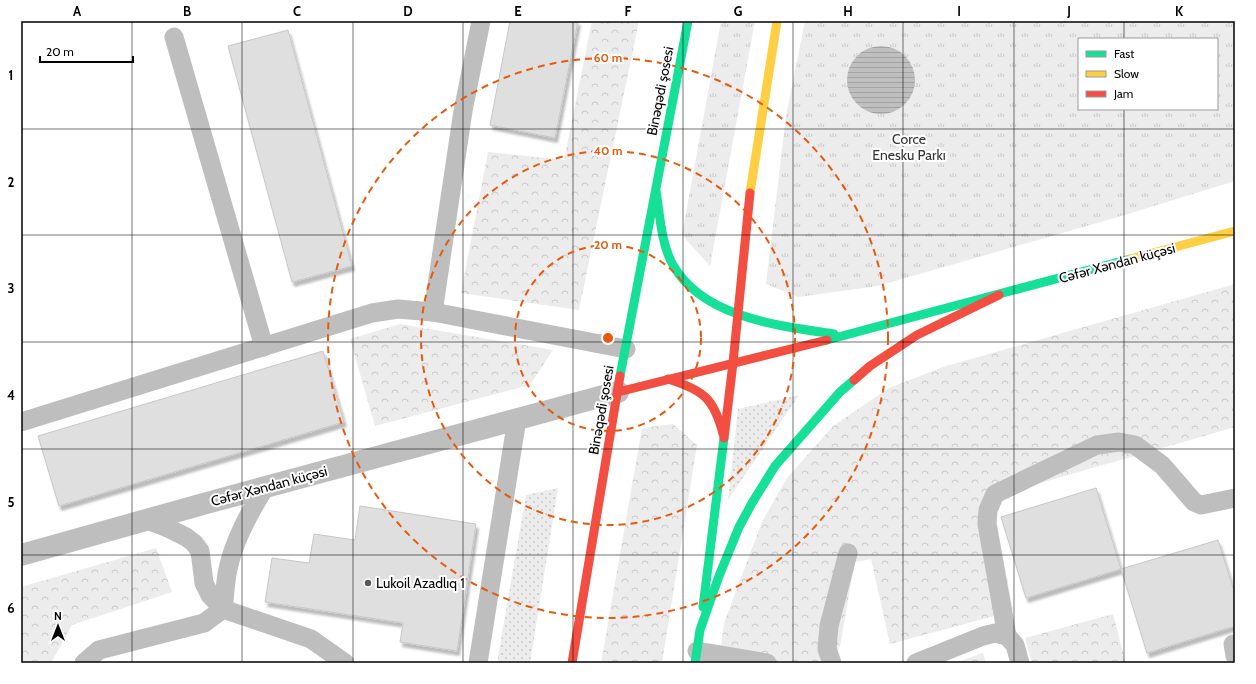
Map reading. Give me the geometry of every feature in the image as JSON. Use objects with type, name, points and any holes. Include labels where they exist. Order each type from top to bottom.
[{"type":"main road","name":"Binəqədi şosesi","points":[[572,663],[618,392],[688,21]]},
{"type":"main road","points":[[696,657],[724,441],[749,200],[777,21]]},
{"type":"main road","points":[[656,188],[665,244],[674,266],[682,279],[704,297],[716,305],[765,323],[845,336]]},
{"type":"main road","name":"Cəfər Xəndan küçəsi","points":[[999,295],[1235,231]]},
{"type":"main road","points":[[618,392],[845,336],[999,295]]},
{"type":"main road","points":[[700,630],[719,576],[752,503],[776,466],[804,432],[840,392],[870,366],[917,335],[999,295]]},
{"type":"main road","points":[[668,379],[687,384],[703,394],[709,400],[714,408],[724,441]]},
{"type":"street","name":"Cəfər Xəndan küçəsi","points":[[22,551],[147,520],[618,392]]},
{"type":"lane","points":[[433,312],[463,111],[481,21]]},
{"type":"lane","points":[[174,37],[264,347]]},
{"type":"lane","points":[[21,422],[372,314],[398,309],[433,312],[626,349]]},
{"type":"lane","points":[[478,663],[517,419]]},
{"type":"lane","points":[[1007,636],[987,524],[988,510],[994,494],[1098,445],[1119,442],[1136,445],[1162,465],[1194,502],[1201,505],[1235,498]]},
{"type":"lane","points":[[84,663],[99,650],[204,623],[223,609],[228,568],[234,550],[250,513],[265,487]]},
{"type":"lane","points":[[147,520],[170,529],[194,543],[200,551],[204,583],[210,595],[223,609],[311,639],[345,663]]},
{"type":"lane","points":[[832,663],[827,649],[829,626],[848,553]]},
{"type":"lane","points":[[916,663],[983,636],[995,633],[1007,636],[1016,645],[1020,663]]},
{"type":"lane","points":[[696,657],[767,663]]},
{"type":"green space","points":[[592,21],[639,21],[579,310],[461,293],[488,152],[564,160]]},
{"type":"green space","points":[[721,21],[755,21],[710,266],[682,235]]},
{"type":"green space","name":"Corce Enesku Parkı","points":[[805,21],[1235,21],[1235,181],[1118,217],[878,286],[798,297],[766,284],[786,116]]},
{"type":"green space","points":[[1235,284],[1235,427],[992,497],[1013,611],[890,644],[871,559],[855,562],[840,646],[829,663],[719,663],[724,623],[762,522],[787,478],[833,426],[889,388],[943,367]]},
{"type":"green space","points":[[400,324],[553,350],[530,385],[375,426],[350,339]]},
{"type":"green space","points":[[799,395],[728,500],[738,409]]},
{"type":"green space","points":[[673,424],[697,445],[662,663],[601,663],[642,428]]},
{"type":"green space","points":[[558,488],[530,663],[497,663],[526,495]]},
{"type":"green space","points":[[156,548],[172,592],[72,625],[51,663],[21,663],[21,587]]},
{"type":"green space","points":[[1113,614],[1126,663],[1032,663],[1025,638]]},
{"type":"green space","points":[[983,653],[986,663],[955,663]]},
{"type":"shaded area","points":[[881,46],[894,49],[905,56],[912,67],[915,80],[912,93],[905,104],[894,111],[881,114],[868,111],[857,104],[850,93],[847,80],[850,67],[857,56],[868,49]]},
{"type":"building","points":[[510,21],[578,21],[555,138],[490,125]]},
{"type":"building","points":[[288,30],[352,266],[292,282],[228,46]]},
{"type":"building","points":[[323,351],[344,422],[59,506],[38,436]]},
{"type":"building","points":[[1096,488],[1121,569],[1026,598],[1001,517]]},
{"type":"building","name":"Lukoil Azadlıq 1","points":[[360,506],[476,524],[457,651],[400,642],[403,623],[265,602],[272,558],[309,563],[314,534],[355,540]]},
{"type":"building","points":[[1218,540],[1235,594],[1235,626],[1147,653],[1121,569]]},
{"type":"traffic: fast","points":[[620,376],[688,21]]},
{"type":"traffic: fast","points":[[656,191],[662,229],[669,257],[686,283],[703,297],[723,308],[767,323],[834,334]]},
{"type":"traffic: fast","points":[[827,340],[1130,259]]},
{"type":"traffic: fast","points":[[695,663],[700,630],[719,576],[739,527],[752,503],[775,466],[840,392],[854,380]]},
{"type":"traffic: fast","points":[[703,607],[724,438]]},
{"type":"traffic: slow","points":[[750,193],[777,21]]},
{"type":"traffic: slow","points":[[1130,259],[1235,231]]},
{"type":"traffic: jam","points":[[724,438],[750,193]]},
{"type":"traffic: jam","points":[[854,380],[870,366],[917,335],[999,295]]},
{"type":"traffic: jam","points":[[618,392],[827,340]]},
{"type":"traffic: jam","points":[[572,663],[620,376]]},
{"type":"traffic: jam","points":[[668,379],[690,387],[705,397],[716,412],[723,434]]},
{"type":"place","name":"Lukoil Azadlıq 1","points":[[368,583]]}]
